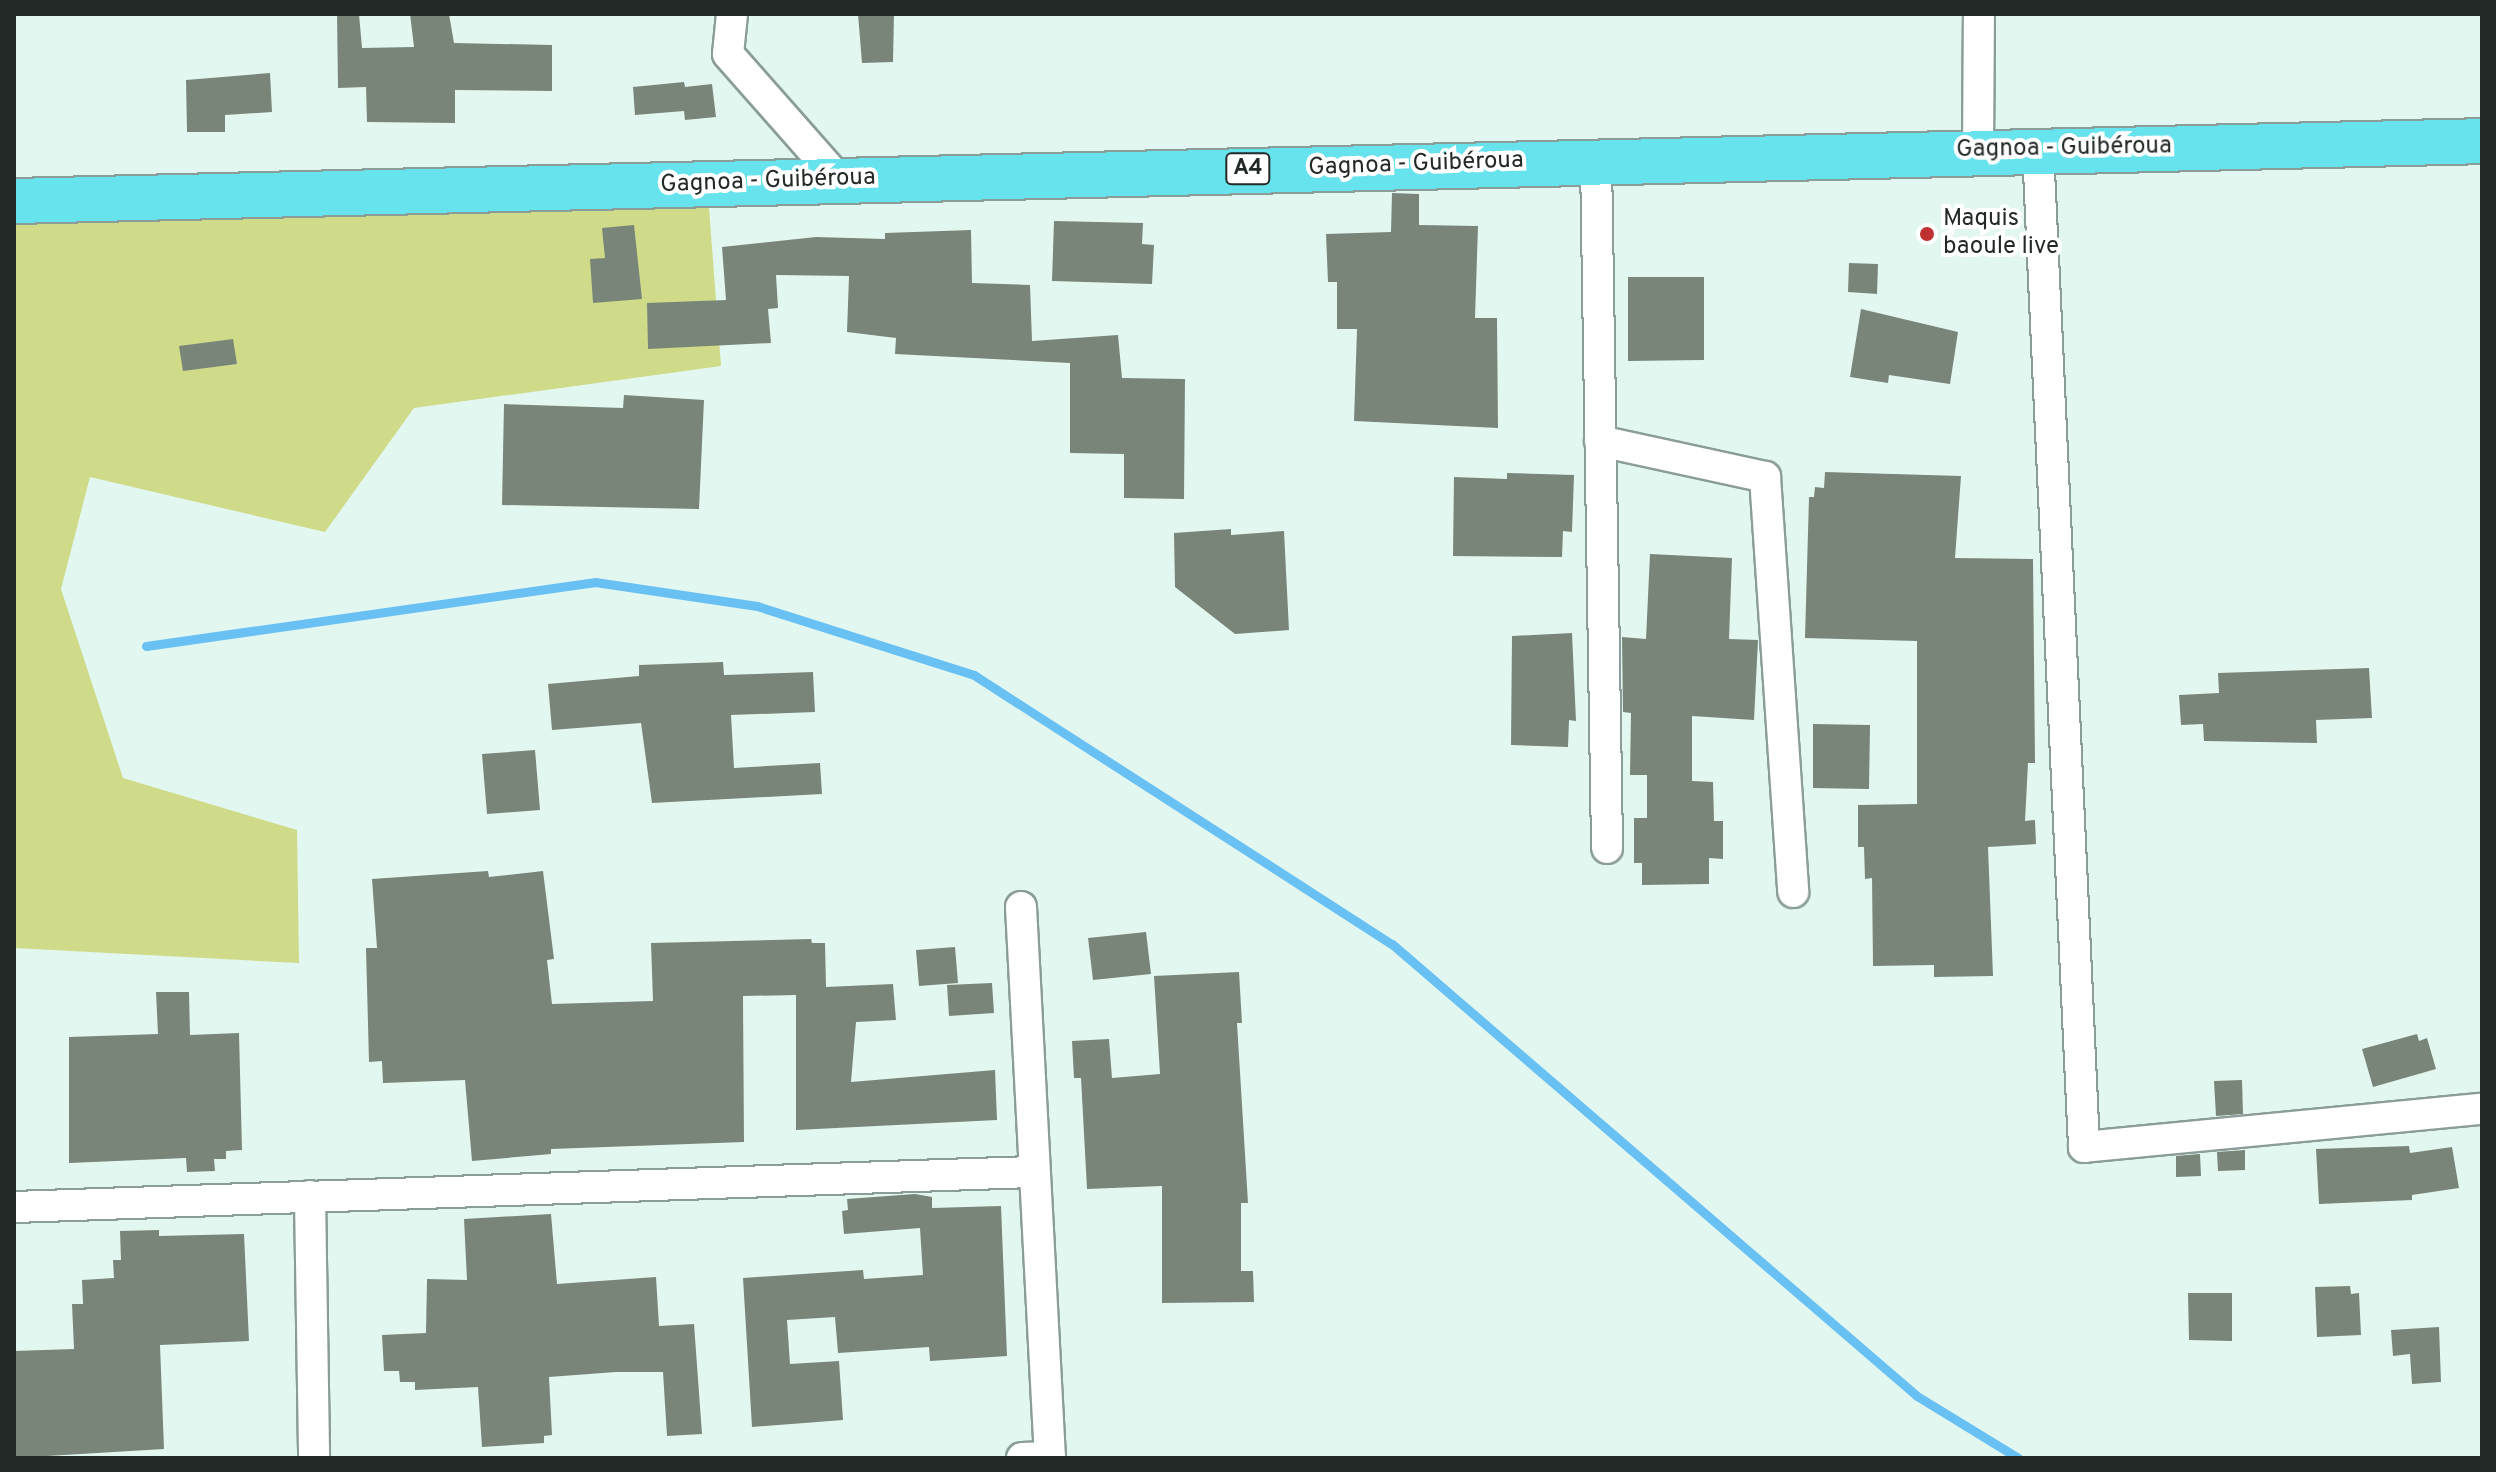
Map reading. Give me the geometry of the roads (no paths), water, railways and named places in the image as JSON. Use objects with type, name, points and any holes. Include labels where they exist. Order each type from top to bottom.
[{"type":"main road","name":"Gagnoa - Guibéroua","points":[[14,201],[1978,150],[2482,141]]},
{"type":"street","points":[[732,14],[728,54],[839,180]]},
{"type":"street","points":[[1978,150],[1979,14]]},
{"type":"street","points":[[2038,149],[2084,1147],[2482,1109]]},
{"type":"street","points":[[1596,160],[1607,848]]},
{"type":"street","points":[[1600,441],[1765,477],[1793,892]]},
{"type":"street","points":[[1021,907],[1040,1458]]},
{"type":"street","points":[[14,1207],[1032,1172]]},
{"type":"street","points":[[310,1196],[314,1458]]},
{"type":"waterway","points":[[146,646],[595,582],[757,606],[974,675],[1392,944],[1917,1396],[2018,1458]]},
{"type":"place","name":"Maquis baoule live","points":[[1927,234]]}]
